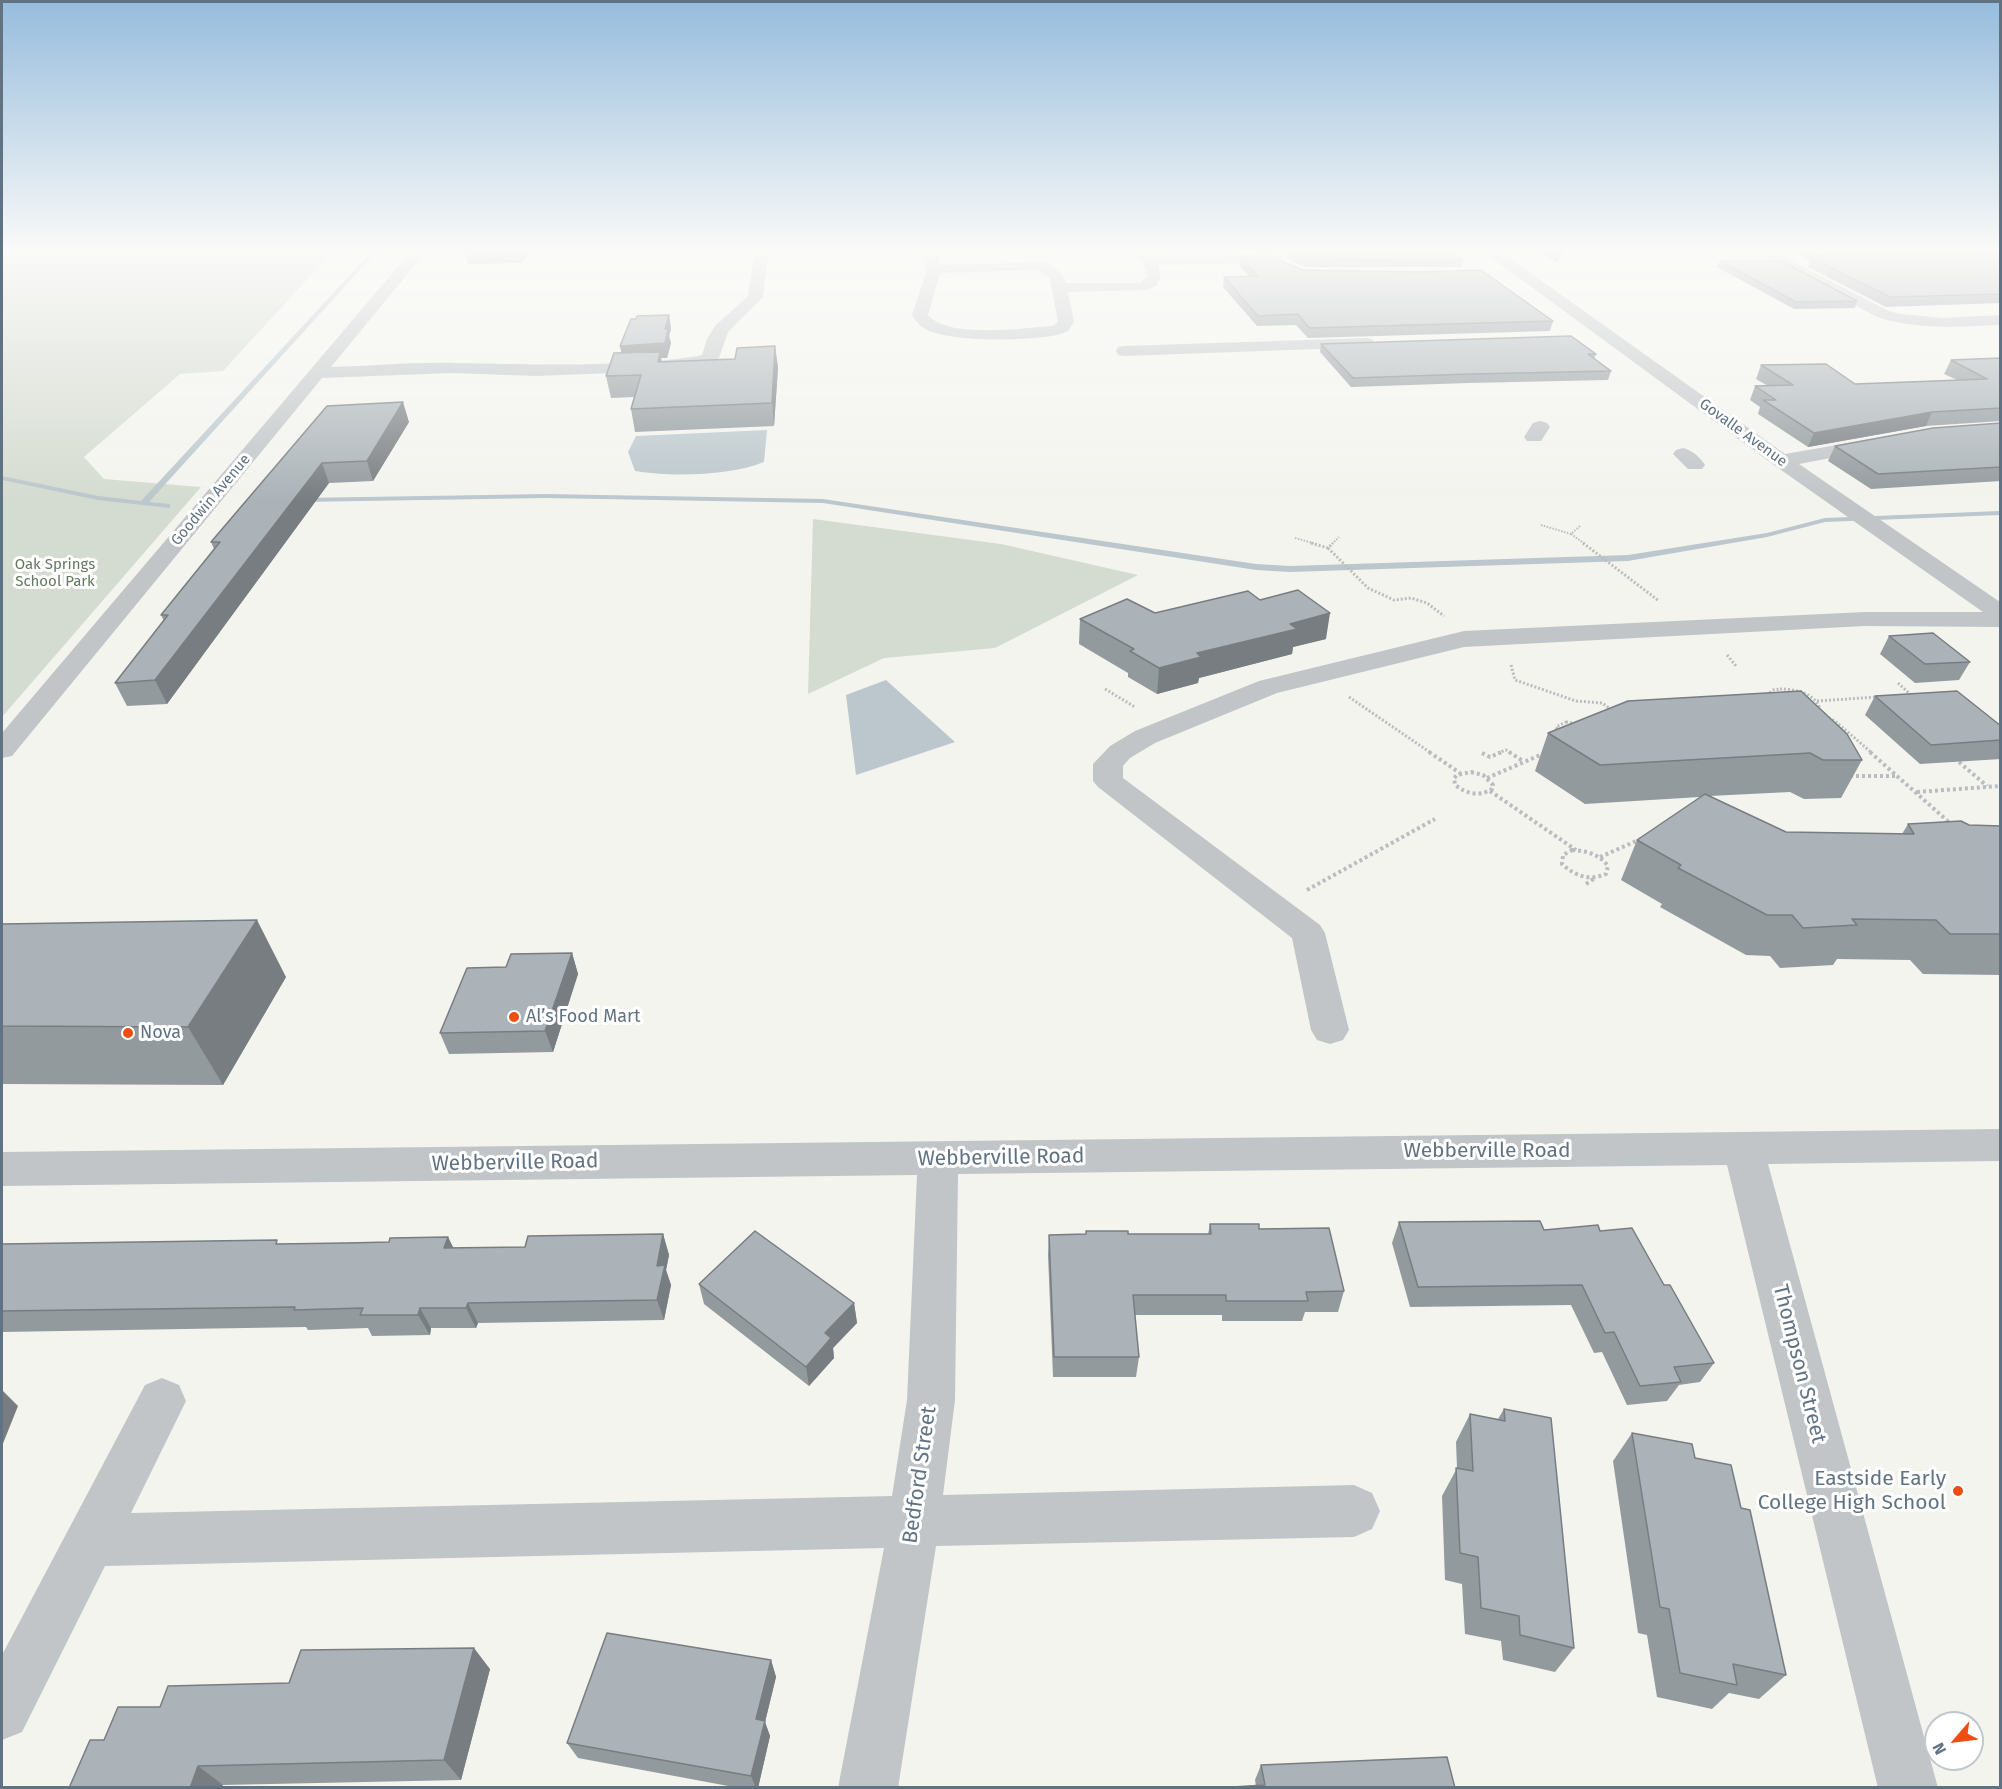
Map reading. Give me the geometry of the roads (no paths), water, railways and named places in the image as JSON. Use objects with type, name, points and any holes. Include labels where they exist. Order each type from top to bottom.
[{"type":"street","name":"Goodwin Avenue","points":[[2,750],[350,333]]},
{"type":"street","points":[[318,372],[453,368],[548,371],[668,366],[710,358],[718,333]]},
{"type":"street","name":"Govalle Avenue","points":[[1605,333],[1780,461],[2001,613]]},
{"type":"street","points":[[1585,337],[1608,336]]},
{"type":"street","points":[[1124,351],[1381,343]]},
{"type":"street","points":[[1780,461],[1893,441]]},
{"type":"street","points":[[1330,1030],[1308,933],[1108,781],[1108,764],[1120,752],[1144,737],[1268,687],[1464,639],[1865,619],[2001,620]]},
{"type":"street","name":"Webberville Road","points":[[2,1169],[938,1159],[1344,1152],[1744,1150],[2001,1145]]},
{"type":"street","name":"Thompson Street","points":[[1744,1150],[1908,1788]]},
{"type":"street","name":"Bedford Street","points":[[868,1788],[904,1587],[931,1400],[938,1159]]},
{"type":"street","points":[[2,1712],[162,1401]]},
{"type":"street","points":[[92,1540],[1354,1511]]},
{"type":"waterway","points":[[143,503],[299,333]]},
{"type":"waterway","points":[[2,478],[98,498],[167,506]]},
{"type":"waterway","points":[[301,500],[546,496],[823,501],[1256,567],[1290,569],[1628,558],[1767,535],[1825,520],[2000,513]]},
{"type":"place","name":"Al’s Food Mart","points":[[514,1017]]},
{"type":"place","name":"Nova","points":[[128,1033]]},
{"type":"place","name":"Eastside Early College High School","points":[[1958,1491]]},
{"type":"park label","name":"Oak Springs School Park","points":[[55,574]]}]
